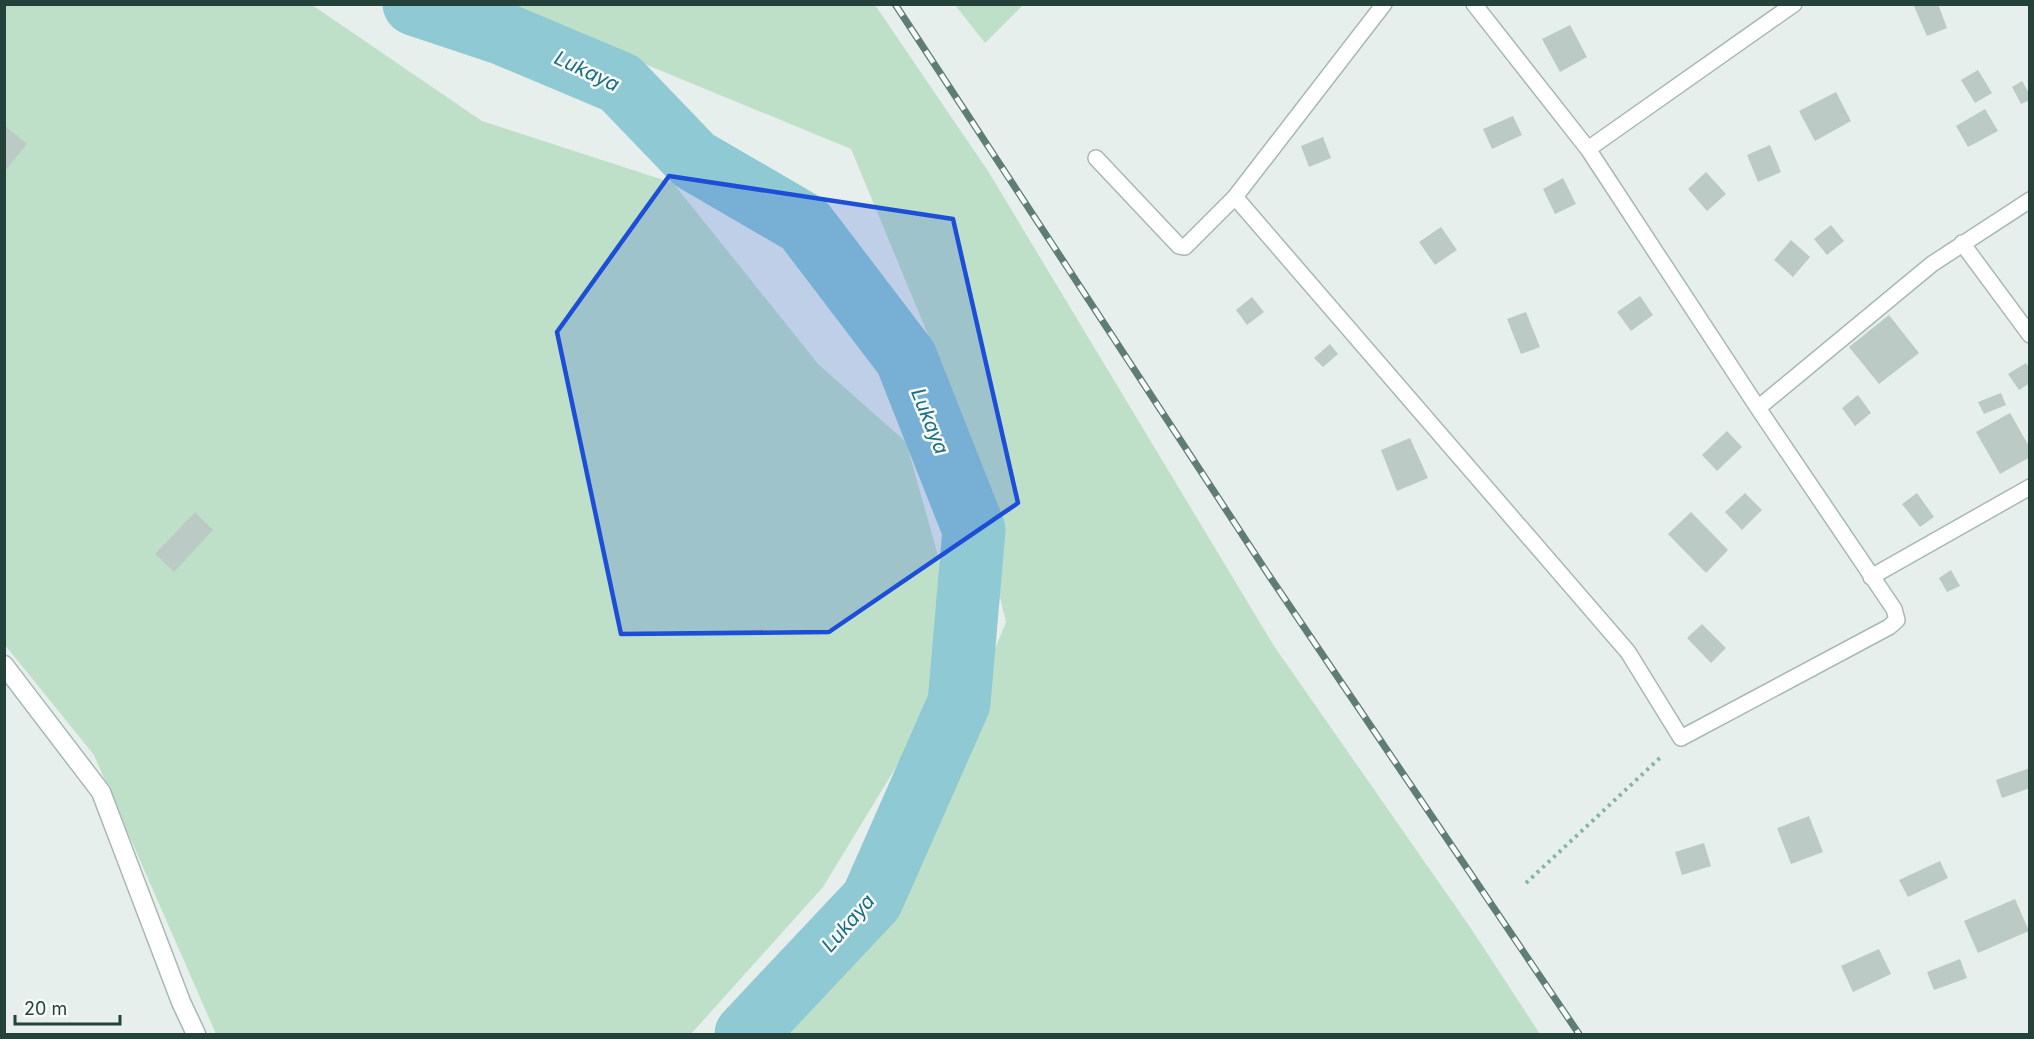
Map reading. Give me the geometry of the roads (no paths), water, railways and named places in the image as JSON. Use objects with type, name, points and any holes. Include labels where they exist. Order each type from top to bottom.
[{"type":"street","points":[[4,665],[101,792],[196,1035]]},
{"type":"lane","points":[[1096,158],[1179,246],[1185,247],[1235,198],[1384,4]]},
{"type":"lane","points":[[1235,198],[1628,652],[1681,738],[1889,627],[1897,620],[1894,609],[1758,408],[1588,149],[1474,4]]},
{"type":"lane","points":[[1588,149],[1794,4]]},
{"type":"lane","points":[[1758,408],[1932,264],[2030,200]]},
{"type":"lane","points":[[1962,243],[2030,335]]},
{"type":"lane","points":[[1871,577],[2030,487]]},
{"type":"waterway","name":"Lukaya","points":[[414,4],[501,33],[620,83],[694,160],[804,224],[906,358],[974,530],[959,703],[872,900],[746,1034]]},
{"type":"railway","points":[[895,4],[1270,577],[1579,1034]]}]
